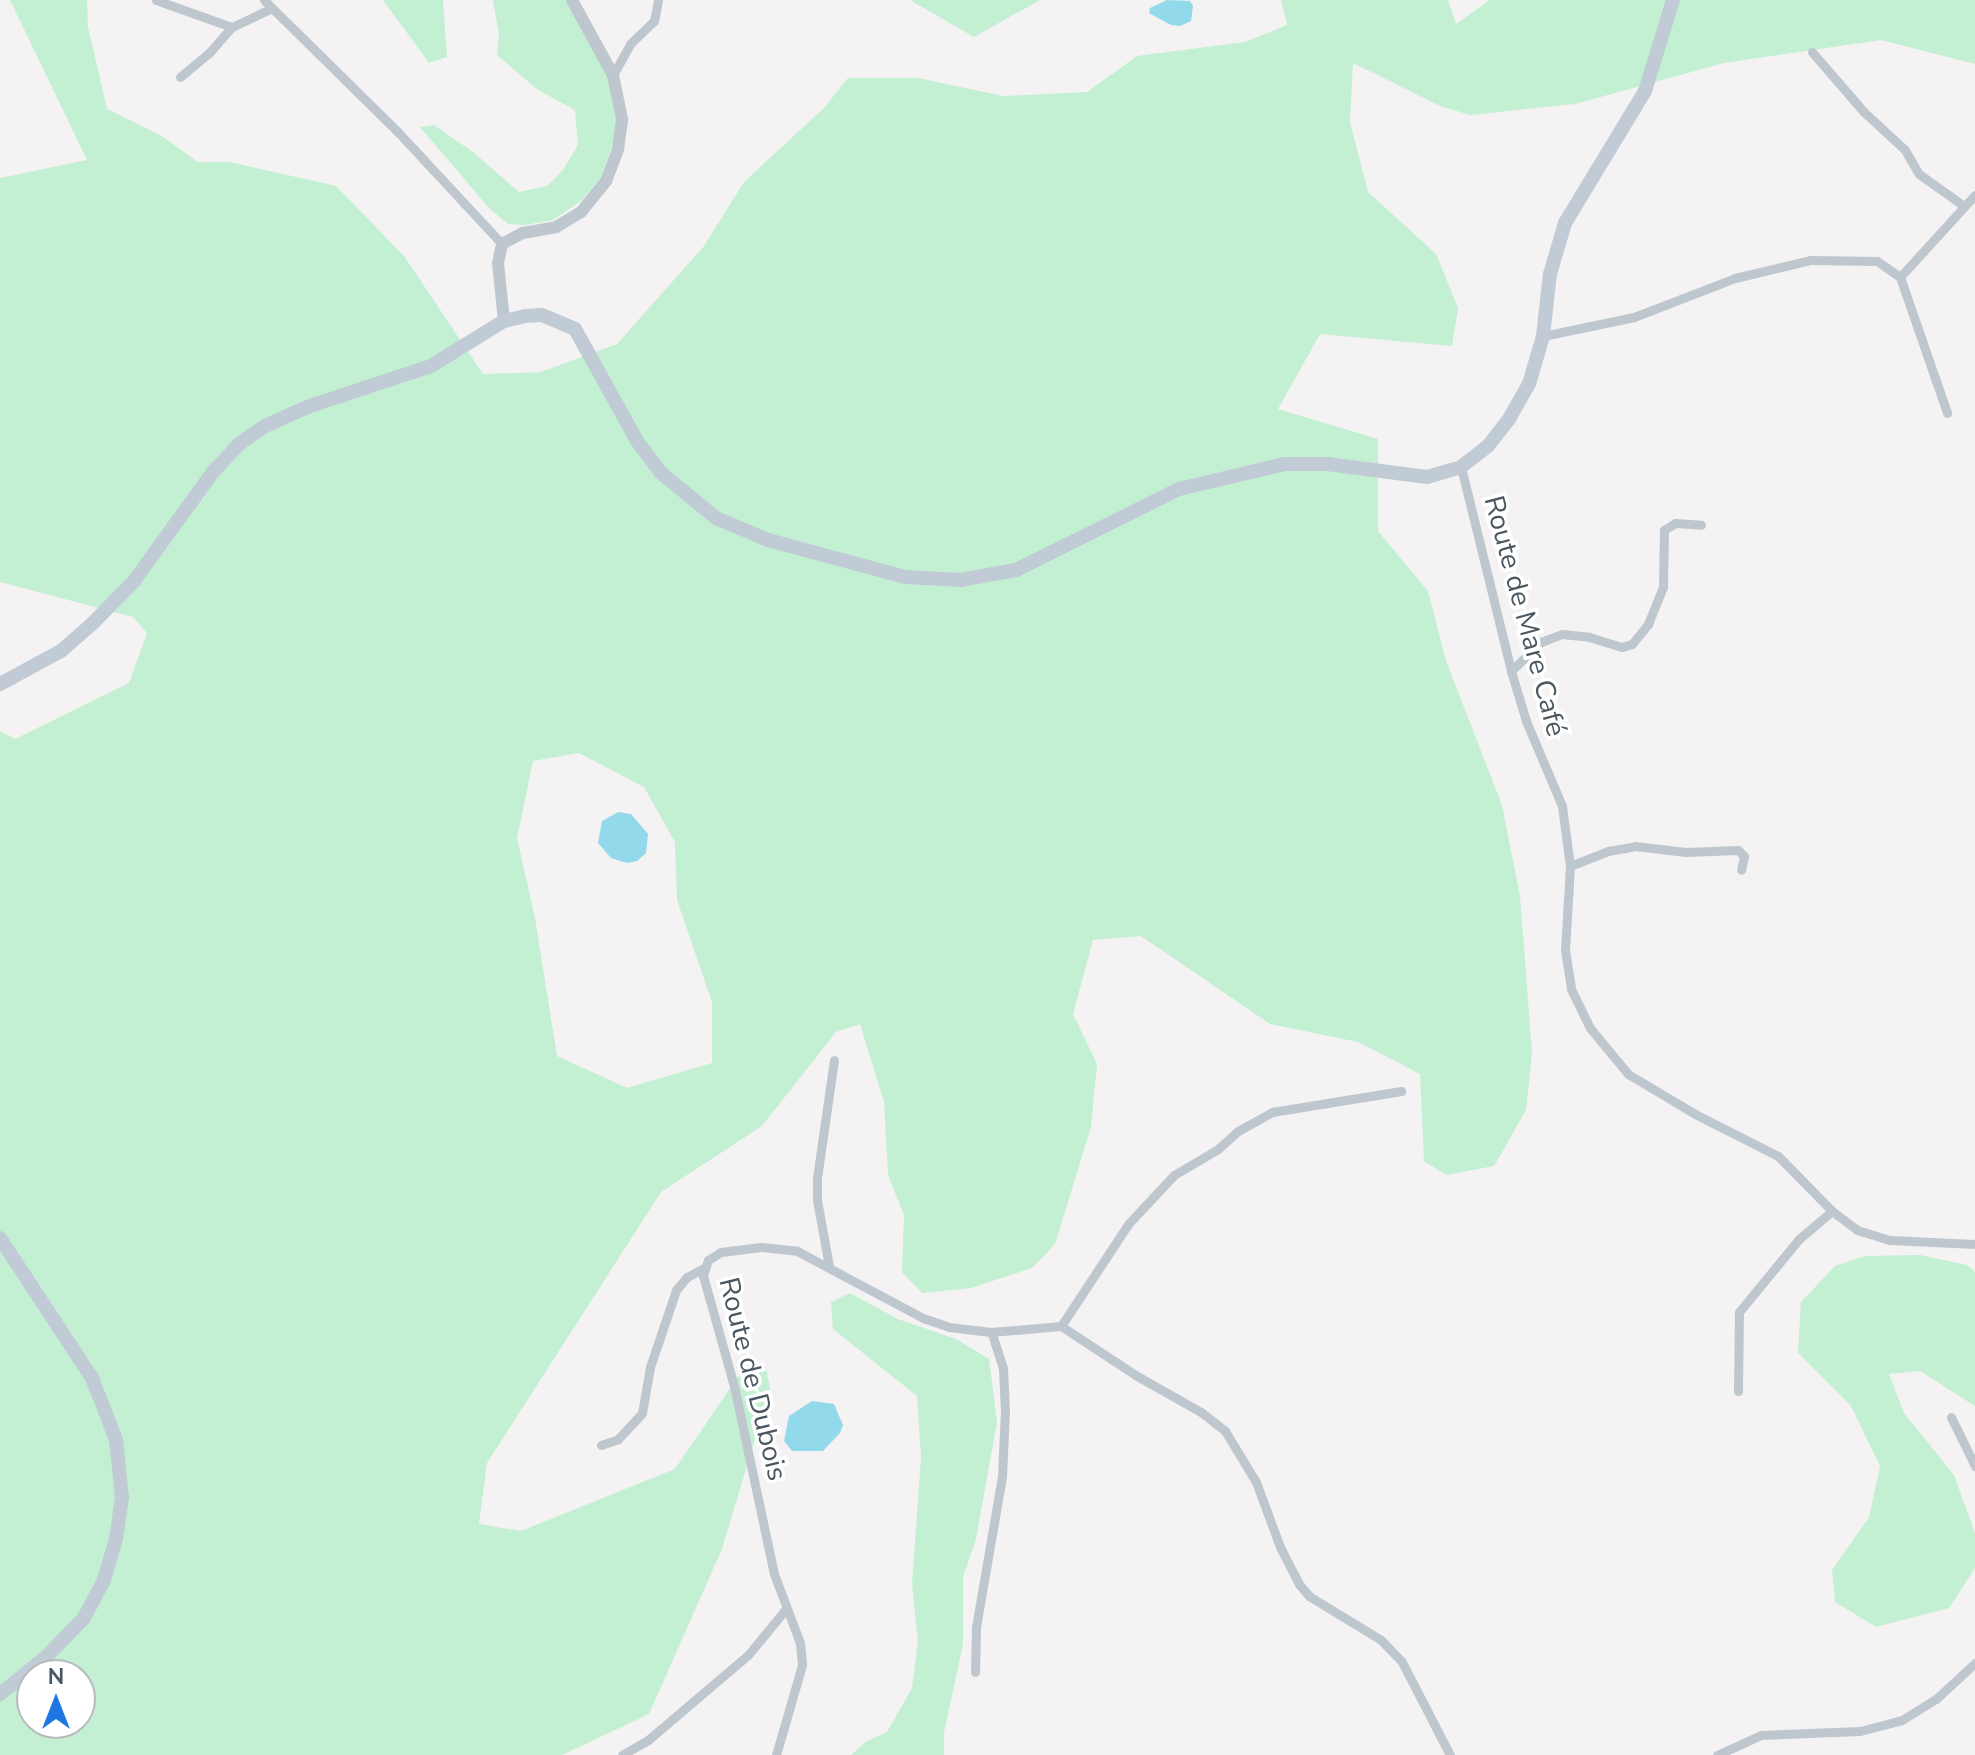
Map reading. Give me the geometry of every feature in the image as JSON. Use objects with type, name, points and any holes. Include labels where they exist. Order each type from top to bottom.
[{"type":"main road","points":[[0,684],[61,651],[113,602],[134,581],[213,472],[239,444],[265,426],[307,407],[431,366],[504,321],[542,315],[575,329],[660,472],[716,518],[768,540],[905,577],[960,580],[1016,570],[1179,489],[1285,464],[1327,464],[1427,477],[1461,467],[1488,446],[1509,419],[1529,384],[1543,336],[1550,274],[1565,223],[1645,91],[1673,0]]},
{"type":"main road","points":[[0,1238],[92,1378],[104,1403],[116,1440],[122,1497],[116,1539],[104,1580],[84,1618],[45,1658],[0,1694]]},
{"type":"street","points":[[156,0],[232,27]]},
{"type":"street","points":[[264,0],[397,131],[502,244]]},
{"type":"street","points":[[502,244],[523,233],[556,227],[581,212],[597,195],[612,166],[621,134],[613,75],[572,0]]},
{"type":"street","points":[[613,75],[630,44],[648,31],[654,21],[658,0]]},
{"type":"street","points":[[180,77],[209,53],[232,27],[270,9]]},
{"type":"street","points":[[1812,52],[1864,112],[1905,150],[1919,174],[1964,206]]},
{"type":"street","points":[[1900,277],[1975,195]]},
{"type":"street","points":[[502,244],[498,263],[504,321]]},
{"type":"street","points":[[1543,336],[1634,317],[1735,278],[1810,260],[1877,261],[1900,277],[1947,413]]},
{"type":"street","name":"Route de Mare Café","points":[[1461,467],[1511,671],[1526,721],[1562,806],[1570,866],[1565,950],[1571,989],[1590,1028],[1628,1074],[1695,1114],[1778,1156],[1832,1211],[1857,1230],[1890,1240],[1975,1244]]},
{"type":"street","points":[[1511,671],[1541,642],[1562,634],[1589,637],[1622,647],[1632,644],[1648,624],[1663,587],[1664,530],[1675,523],[1701,525]]},
{"type":"street","points":[[1570,866],[1608,851],[1635,846],[1698,853],[1738,850],[1744,856],[1741,870]]},
{"type":"street","points":[[829,1266],[817,1200],[817,1178],[834,1060]]},
{"type":"street","points":[[1401,1091],[1272,1112],[1238,1131],[1218,1149],[1174,1175],[1129,1223],[1061,1326],[1137,1376],[1201,1412],[1225,1431],[1256,1482],[1280,1547],[1299,1584],[1320,1603],[1381,1640],[1402,1662],[1450,1755]]},
{"type":"street","points":[[1738,1391],[1739,1312],[1799,1239],[1832,1211]]},
{"type":"street","name":"Route de Dubois","points":[[776,1755],[802,1665],[800,1643],[785,1610],[734,1386],[708,1302],[704,1268],[721,1252],[761,1247],[797,1251],[923,1318],[949,1327],[991,1332],[1061,1326]]},
{"type":"street","points":[[601,1445],[618,1439],[642,1413],[650,1367],[676,1290],[704,1268]]},
{"type":"street","points":[[975,1672],[976,1627],[1002,1476],[1003,1368],[991,1332]]},
{"type":"street","points":[[1951,1417],[1975,1466]]},
{"type":"street","points":[[622,1755],[648,1740],[748,1655],[785,1610]]},
{"type":"street","points":[[1717,1755],[1761,1735],[1860,1731],[1902,1720],[1936,1699],[1975,1663]]},
{"type":"green space","points":[[10,0],[87,0],[88,27],[107,109],[162,136],[198,162],[230,162],[336,186],[404,256],[483,374],[541,372],[617,344],[704,246],[744,182],[824,108],[848,78],[918,78],[1003,96],[1087,92],[1137,56],[1245,42],[1287,25],[1281,0],[1448,0],[1456,24],[1490,0],[1975,0],[1975,64],[1881,40],[1724,63],[1575,104],[1470,115],[1440,106],[1353,63],[1350,122],[1368,192],[1436,254],[1458,308],[1452,346],[1320,334],[1278,409],[1378,439],[1378,531],[1428,591],[1446,661],[1502,805],[1520,896],[1532,1052],[1526,1110],[1494,1166],[1446,1175],[1424,1161],[1420,1074],[1358,1042],[1270,1024],[1141,936],[1093,940],[1073,1014],[1097,1064],[1091,1127],[1055,1244],[1032,1268],[971,1288],[922,1293],[902,1272],[904,1215],[888,1175],[884,1102],[860,1024],[836,1032],[762,1126],[661,1192],[487,1463],[479,1524],[521,1531],[675,1469],[746,1365],[766,1367],[770,1389],[722,1549],[649,1714],[562,1755],[0,1755],[0,731],[15,739],[129,683],[147,633],[133,617],[0,582],[0,178],[87,160]],"holes":[[[579,753],[644,787],[675,842],[677,900],[712,1002],[712,1063],[627,1088],[557,1056],[535,918],[517,838],[533,761]]]},
{"type":"green space","points":[[383,0],[443,0],[447,57],[429,63]]},
{"type":"green space","points":[[493,0],[568,0],[609,75],[617,115],[614,141],[600,179],[581,201],[553,220],[525,225],[508,224],[489,208],[420,127],[434,125],[473,152],[519,192],[547,186],[563,170],[578,145],[575,110],[538,90],[497,55],[499,36]]},
{"type":"green space","points":[[910,0],[1040,0],[974,37]]},
{"type":"green space","points":[[1920,1255],[1967,1265],[1975,1272],[1975,1406],[1920,1371],[1889,1374],[1904,1413],[1954,1475],[1975,1533],[1975,1568],[1949,1608],[1876,1627],[1835,1602],[1832,1570],[1869,1517],[1880,1466],[1851,1406],[1798,1353],[1801,1302],[1835,1266],[1865,1256]]},
{"type":"green space","points":[[850,1293],[898,1319],[956,1339],[989,1359],[997,1422],[976,1539],[963,1577],[963,1644],[944,1732],[944,1755],[851,1755],[867,1741],[887,1732],[912,1688],[918,1641],[912,1584],[921,1457],[917,1396],[833,1329],[831,1302]]},
{"type":"water","points":[[1167,0],[1190,1],[1193,6],[1191,21],[1180,26],[1171,25],[1149,13],[1150,8]]},
{"type":"water","points":[[618,812],[631,814],[648,834],[646,853],[637,861],[627,863],[611,858],[598,843],[602,821]]},
{"type":"water","points":[[812,1401],[834,1404],[843,1425],[840,1433],[823,1451],[792,1451],[784,1441],[789,1416]]}]
